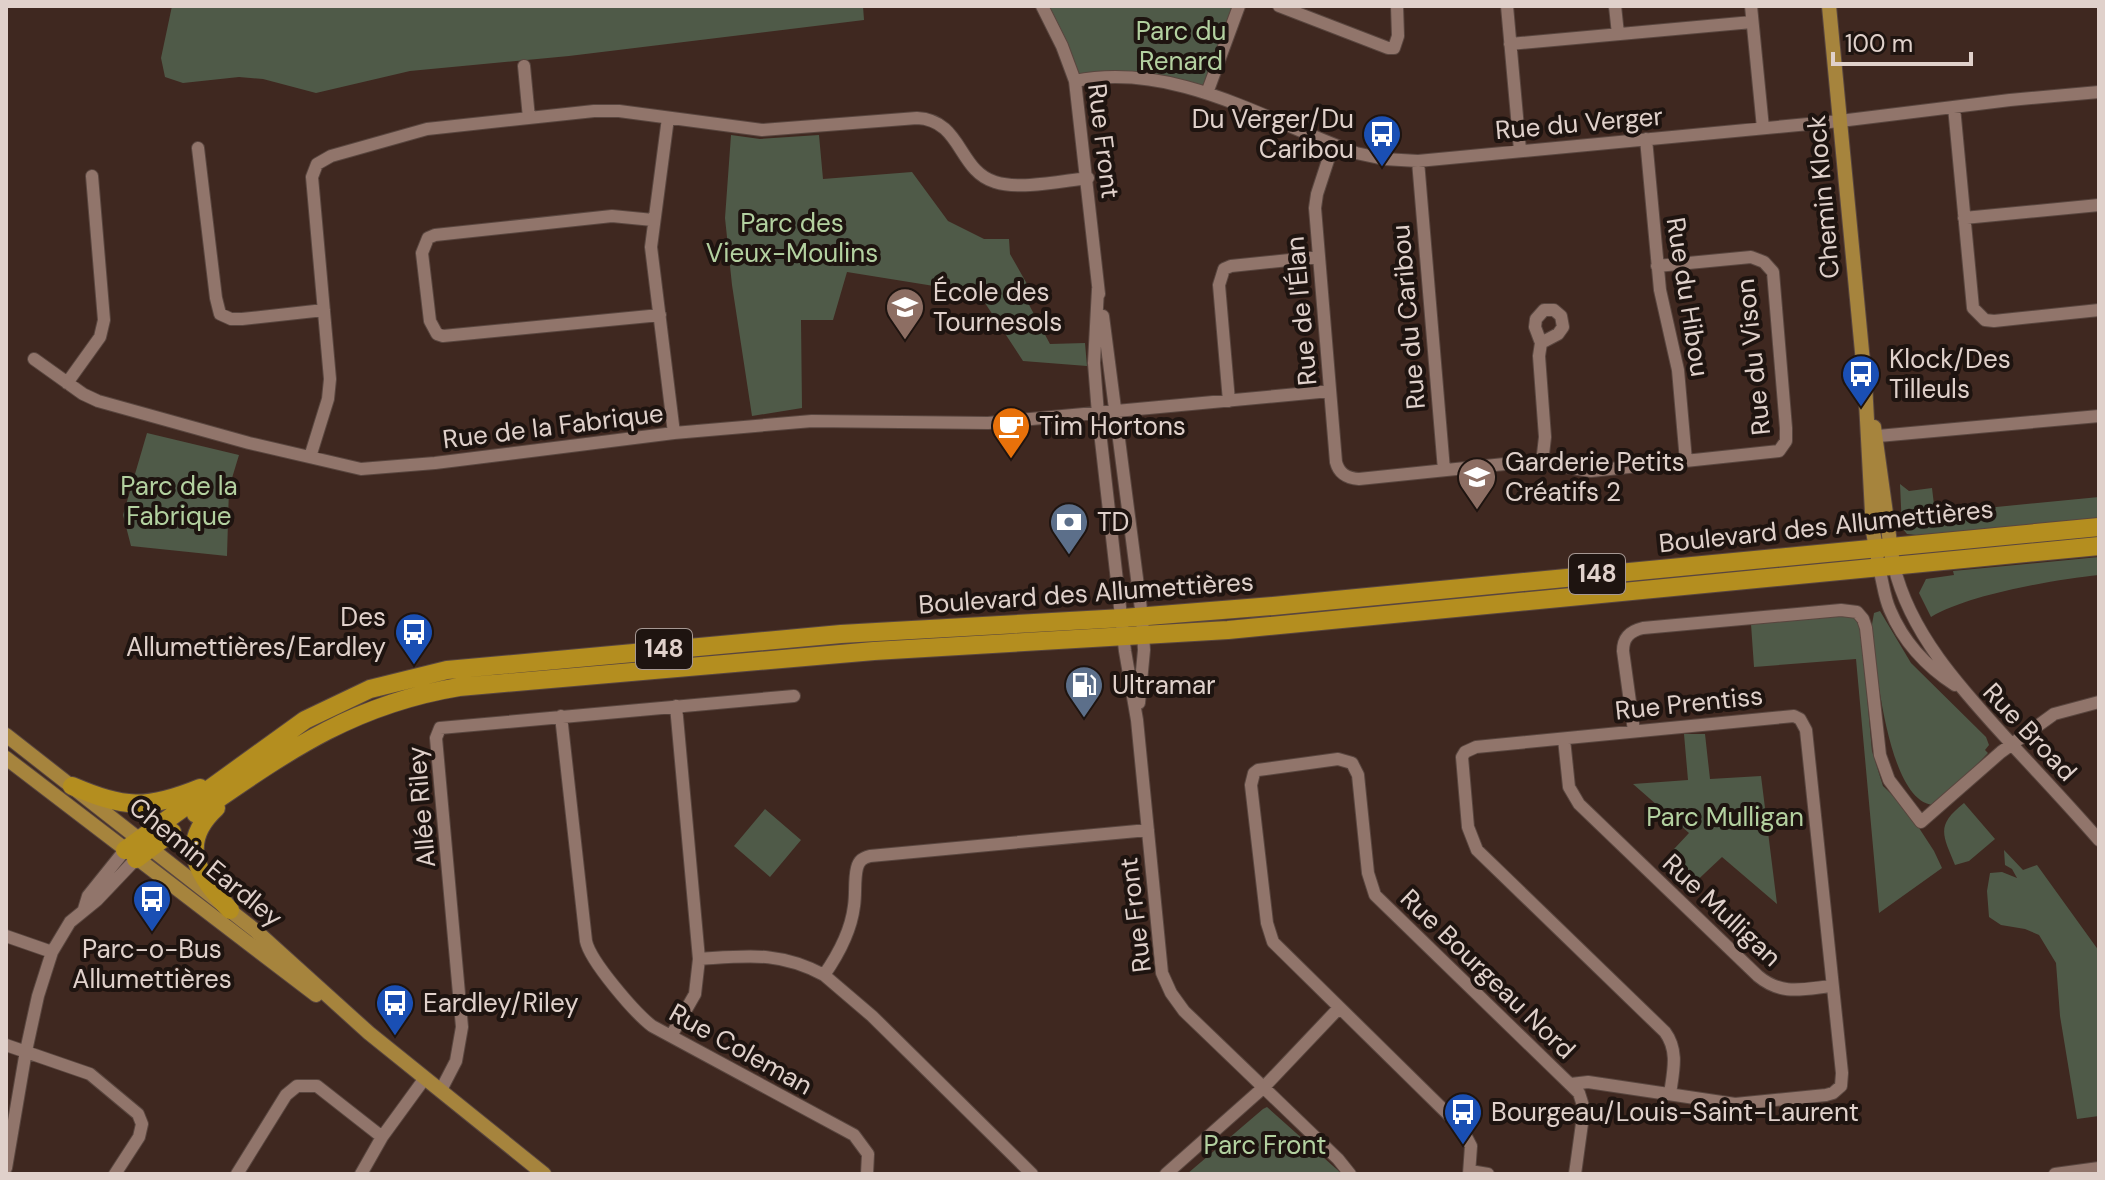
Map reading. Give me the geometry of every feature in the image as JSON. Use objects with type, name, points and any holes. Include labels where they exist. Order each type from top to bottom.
[{"type":"highway","name":"Boulevard des Allumettières","points":[[138,849],[197,813],[237,779],[334,725],[388,703],[432,691],[1133,627],[1882,547],[2099,527]]},
{"type":"highway","name":"Boulevard des Allumettières","points":[[1133,627],[1244,629],[2099,546]]},
{"type":"highway","points":[[72,786],[120,803],[149,804],[237,779]]},
{"type":"highway","points":[[230,910],[203,877],[196,858],[194,839],[203,821],[237,779]]},
{"type":"main road","name":"Chemin Klock","points":[[1829,6],[1886,567]]},
{"type":"main road","name":"Chemin Eardley","points":[[6,735],[72,786],[138,849],[273,965],[369,1033]]},
{"type":"main road","name":"Chemin Eardley","points":[[6,758],[230,910],[369,1033],[544,1174]]},
{"type":"street","name":"Rue Front","points":[[1042,6],[1075,81],[1088,178],[1098,289],[1115,412],[1133,627],[1137,720],[1160,960],[1166,984],[1184,1011],[1350,1174]]},
{"type":"street","points":[[1207,93],[1239,6]]},
{"type":"street","points":[[1279,6],[1388,48],[1394,48],[1397,42],[1397,6]]},
{"type":"street","points":[[1507,6],[1520,150]]},
{"type":"street","points":[[1615,6],[1618,34]]},
{"type":"street","points":[[1751,6],[1763,128]]},
{"type":"street","points":[[1510,44],[1752,22]]},
{"type":"street","points":[[524,66],[529,118]]},
{"type":"street","name":"Rue du Verger","points":[[1075,81],[1141,79],[1207,93],[1370,157],[1418,161],[1840,121],[2099,92]]},
{"type":"street","points":[[1954,107],[1973,308],[1978,315],[1994,321],[2099,310]]},
{"type":"street","points":[[310,457],[330,388],[312,177],[317,164],[331,156],[414,132],[607,111],[762,130],[927,118],[943,125],[974,168],[996,183],[1010,185],[1088,178]]},
{"type":"street","points":[[668,118],[653,220],[652,257],[674,433]]},
{"type":"street","name":"Rue du Hibou","points":[[1646,139],[1657,266],[1678,370],[1686,461]]},
{"type":"street","name":"Rue de l'Élan","points":[[1333,145],[1315,201],[1336,462],[1343,474]]},
{"type":"street","points":[[198,148],[220,314],[242,319],[324,310]]},
{"type":"street","name":"Rue du Caribou","points":[[1418,161],[1444,470]]},
{"type":"street","points":[[67,383],[100,337],[104,320],[92,176]]},
{"type":"street","points":[[1964,218],[2099,205]]},
{"type":"street","points":[[653,220],[612,216],[435,235],[428,238],[422,253],[430,321],[437,334],[443,336],[660,315]]},
{"type":"street","points":[[1229,401],[1219,285],[1221,275],[1231,266],[1318,257]]},
{"type":"street","name":"Rue du Vison","points":[[1343,474],[1359,479],[1542,463],[1591,471],[1779,451],[1786,441],[1773,272],[1764,262],[1751,257],[1657,266]]},
{"type":"street","name":"Rue Front","points":[[1098,289],[1094,363],[1098,414],[1133,627],[1144,650],[1137,720]]},
{"type":"street","points":[[1541,343],[1539,363],[1545,437],[1542,463]]},
{"type":"street","name":"Rue de la Fabrique","points":[[34,359],[98,401],[361,469],[435,463],[674,433],[812,421],[988,423],[1330,391]]},
{"type":"street","points":[[1872,437],[2099,416]]},
{"type":"street","name":"Rue Broad","points":[[1886,567],[1890,610],[1912,646],[1932,669],[1961,689]]},
{"type":"street","name":"Rue Broad","points":[[1886,567],[1898,583],[1915,619],[1961,689],[2099,840]]},
{"type":"street","points":[[1634,731],[1623,651],[1623,643],[1630,633],[1643,628],[1841,610],[1857,612],[1866,628],[1880,755],[1889,780],[1921,822],[2012,744],[2054,714],[2099,702]]},
{"type":"street","name":"Allée Riley","points":[[441,1090],[456,1061],[462,1027],[437,732],[445,727],[794,696]]},
{"type":"street","points":[[671,1036],[695,994],[699,959],[676,706]]},
{"type":"street","name":"Rue Prentiss","points":[[1571,1084],[1588,1082],[1725,1104],[1826,1095],[1838,1090],[1842,1073],[1806,730],[1800,719],[1787,715],[1476,747],[1465,752],[1461,763],[1470,837],[1483,857],[1671,1039],[1675,1058],[1670,1094]]},
{"type":"street","name":"Rue Coleman","points":[[561,716],[587,949],[652,1026],[854,1135],[868,1154],[867,1174]]},
{"type":"street","name":"Rue Mulligan","points":[[1564,739],[1569,787],[1579,804],[1758,976],[1782,990],[1832,986]]},
{"type":"street","name":"Rue Bourgeau Nord","points":[[1470,1172],[1471,1146],[1461,1127],[1279,950],[1269,932],[1251,785],[1254,773],[1264,767],[1338,759],[1352,763],[1358,775],[1368,873],[1375,895],[1579,1093],[1584,1109],[1575,1174]]},
{"type":"street","points":[[824,975],[850,925],[857,867],[865,857],[1148,830]]},
{"type":"street","points":[[7,1160],[26,1051],[52,952],[70,922],[97,900],[138,849]]},
{"type":"street","points":[[6,936],[52,952]]},
{"type":"street","points":[[699,959],[762,955],[793,961],[824,975],[872,1016],[1032,1174]]},
{"type":"street","points":[[1166,1174],[1264,1087],[1338,1009]]},
{"type":"street","points":[[6,1045],[90,1074],[138,1114],[142,1124],[139,1137],[115,1174]]},
{"type":"street","points":[[361,1174],[382,1137],[425,1078]]},
{"type":"street","points":[[237,1174],[286,1095],[297,1086],[317,1086],[382,1137]]},
{"type":"street","points":[[2055,1174],[2099,1168]]},
{"type":"street","points":[[1470,1172],[1488,1174]]},
{"type":"green space","points":[[172,6],[863,6],[864,20],[569,56],[410,71],[316,93],[263,79],[239,77],[183,83],[165,77],[161,58]]},
{"type":"green space","name":"Parc du Renard","points":[[1042,6],[1239,6],[1207,93],[1160,82],[1075,81]]},
{"type":"green space","name":"Parc des Vieux-Moulins","points":[[731,135],[760,139],[819,135],[823,179],[912,172],[948,221],[984,239],[1009,239],[1010,254],[1027,284],[1027,301],[1050,344],[1085,343],[1087,366],[1023,361],[985,303],[965,291],[847,272],[833,320],[801,320],[802,408],[752,416],[725,218]]},
{"type":"green space","name":"Parc de la Fabrique","points":[[147,433],[239,455],[229,488],[227,556],[131,546],[123,515]]},
{"type":"green space","points":[[1900,484],[1909,491],[1932,488],[1935,513],[2099,497],[2099,519],[1907,534],[1902,528]]},
{"type":"green space","points":[[2099,557],[2099,575],[2036,584],[1989,595],[1931,617],[1919,593],[1926,579],[1954,575],[1953,571]]},
{"type":"green space","points":[[1880,611],[1911,663],[1986,737],[1989,745],[1985,750],[1988,753],[1938,805],[1921,800],[1907,785],[1896,762],[1882,703],[1871,630],[1874,613]]},
{"type":"green space","points":[[1844,614],[1857,618],[1861,630],[1872,751],[1883,786],[1906,808],[1942,868],[1879,913],[1856,659],[1754,667],[1751,624]]},
{"type":"green space","name":"Parc Mulligan","points":[[1684,734],[1705,734],[1710,779],[1761,776],[1777,904],[1722,857],[1688,889],[1660,864],[1689,833],[1633,784],[1688,780]]},
{"type":"green space","points":[[1964,803],[1995,839],[1969,861],[1955,865],[1944,831],[1949,818]]},
{"type":"green space","points":[[765,809],[801,840],[770,877],[734,846]]},
{"type":"green space","points":[[2004,850],[2023,870],[2037,865],[2099,951],[2099,1116],[2077,1119],[2060,1016],[2056,963],[2039,935],[2001,925],[1989,917],[1987,891],[1990,873],[2002,872],[2017,878],[2012,869],[2005,865]]},
{"type":"green space","name":"Parc Front","points":[[1267,1107],[1342,1174],[1187,1174],[1263,1109]]},
{"type":"place","name":"Du Verger/Du Caribou","points":[[1382,168]]},
{"type":"place","name":"École des Tournesols","points":[[905,341]]},
{"type":"place","name":"Klock/Des Tilleuls","points":[[1861,408]]},
{"type":"place","name":"Tim Hortons","points":[[1011,460]]},
{"type":"place","name":"Garderie Petits Créatifs 2","points":[[1477,511]]},
{"type":"place","name":"TD","points":[[1069,556]]},
{"type":"place","name":"Des Allumettières/Eardley","points":[[414,666]]},
{"type":"place","name":"Ultramar","points":[[1084,719]]},
{"type":"place","name":"Parc-o-Bus Allumettières","points":[[152,933]]},
{"type":"place","name":"Eardley/Riley","points":[[395,1037]]},
{"type":"place","name":"Bourgeau/Louis-Saint-Laurent","points":[[1463,1146]]}]
